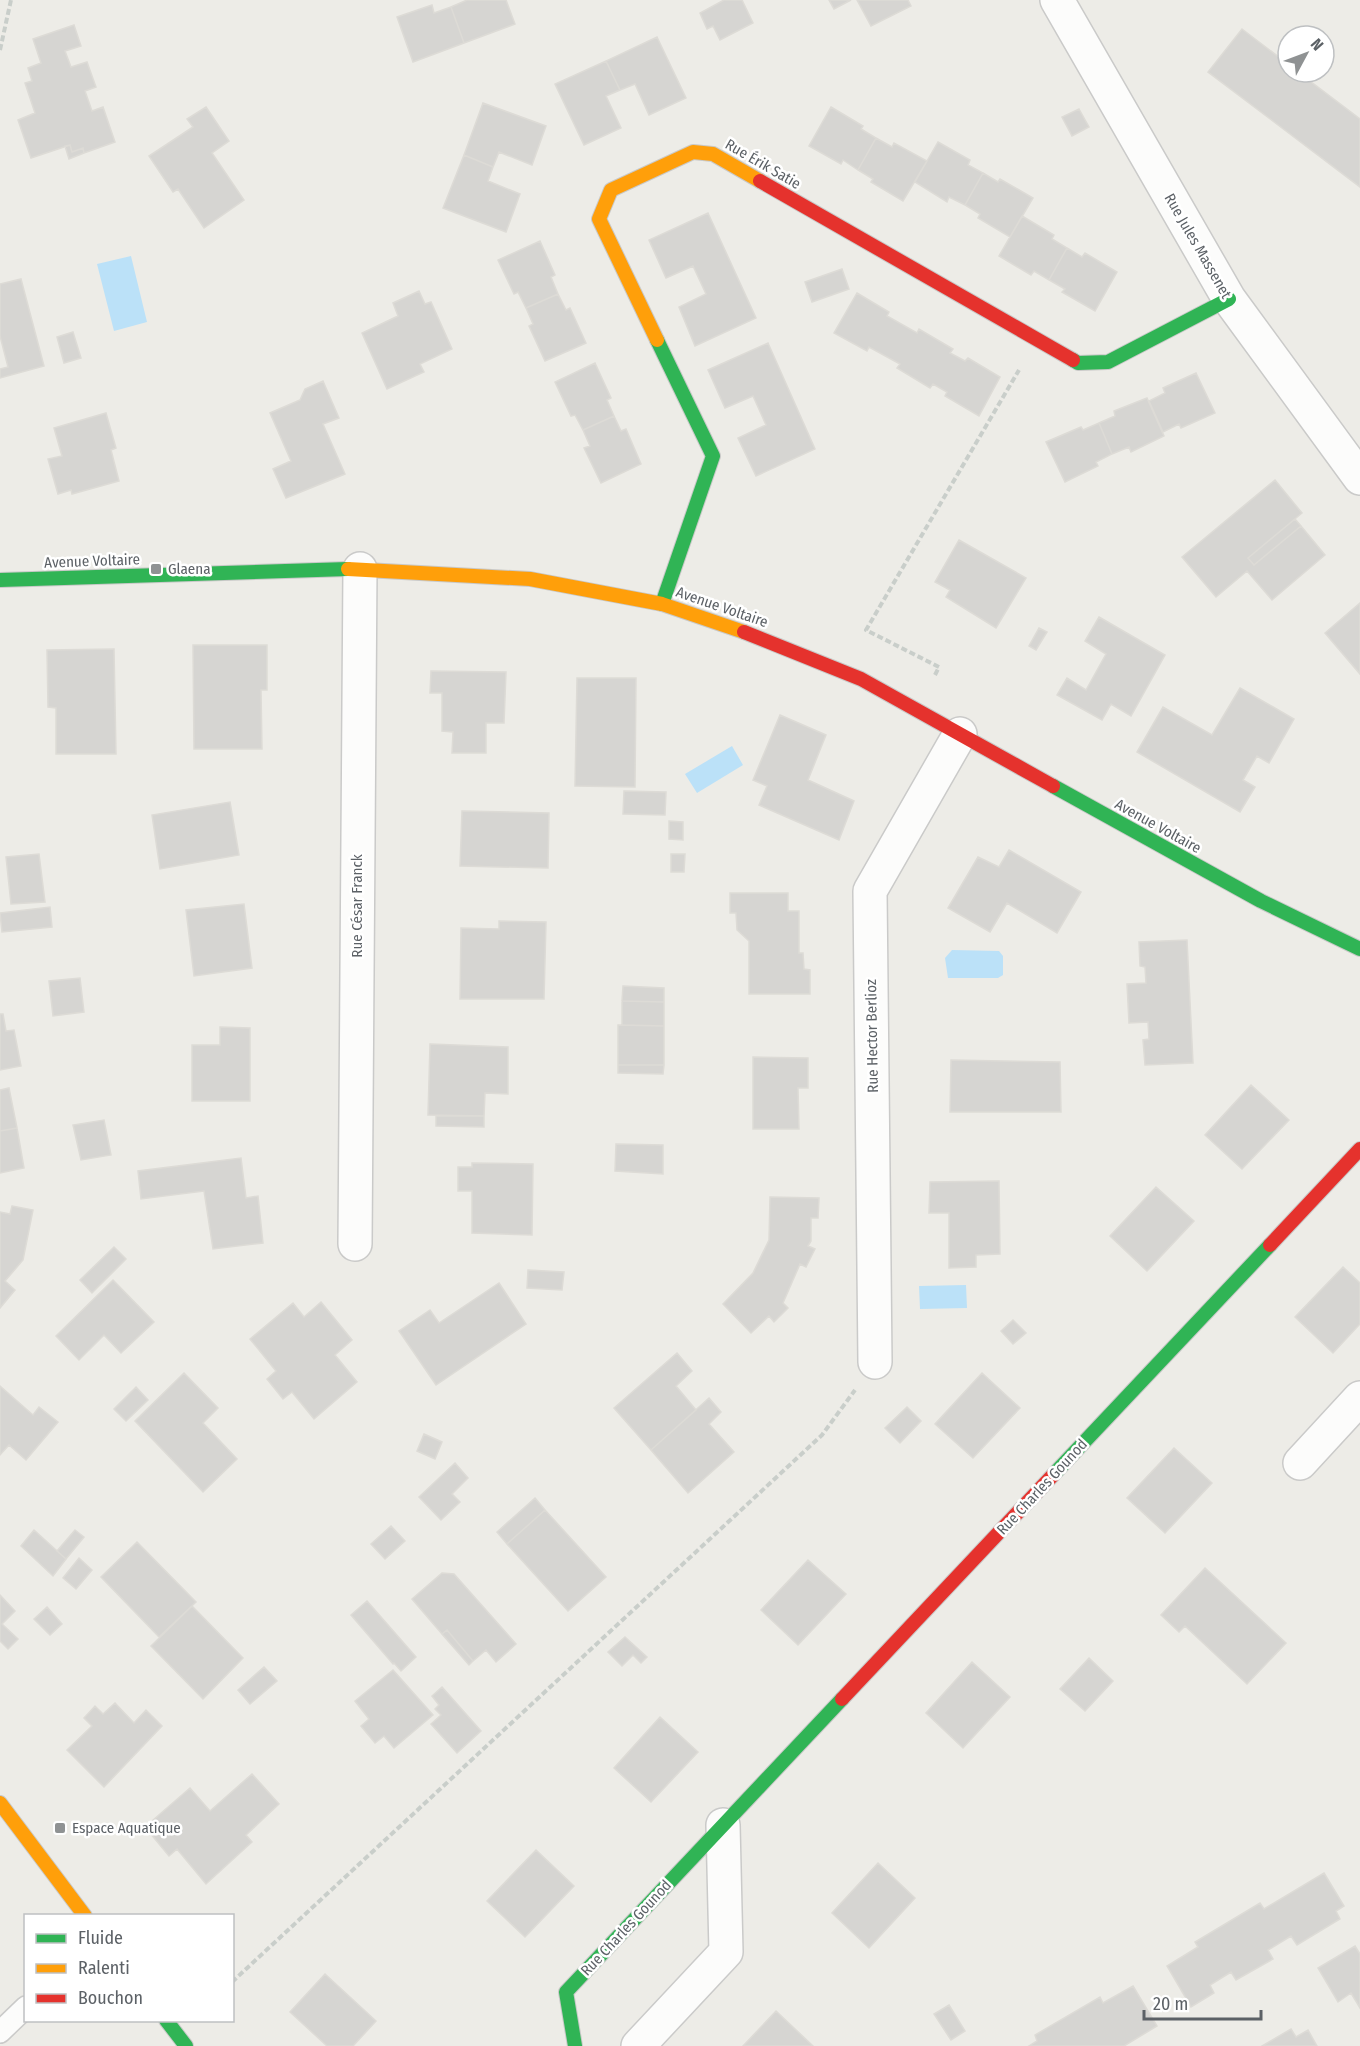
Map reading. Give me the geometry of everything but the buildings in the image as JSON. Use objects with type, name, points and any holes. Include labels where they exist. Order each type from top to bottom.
[{"type":"street","name":"Rue Jules Massenet","points":[[1057,0],[1229,299],[1360,478]]},
{"type":"street","name":"Rue Érik Satie","points":[[662,604],[713,456],[599,219],[611,190],[693,152],[713,154],[1078,363],[1108,363],[1229,299]]},
{"type":"street","name":"Avenue Voltaire","points":[[0,580],[360,568],[530,579],[662,604],[766,640],[861,679],[1261,901],[1360,949]]},
{"type":"street","name":"Rue César Franck","points":[[355,1244],[360,568]]},
{"type":"street","name":"Rue Hector Berlioz","points":[[875,1362],[870,891],[960,734]]},
{"type":"street","name":"Rue Charles Gounod","points":[[574,2046],[566,1992],[1360,1149]]},
{"type":"street","points":[[1300,1463],[1360,1398]]},
{"type":"street","points":[[0,1803],[83,1914]]},
{"type":"street","points":[[638,2046],[726,1952],[723,1825]]},
{"type":"street","points":[[168,2022],[186,2046]]},
{"type":"lane","points":[[0,2032],[24,2009]]},
{"type":"path","points":[[0,50],[11,0]]},
{"type":"path","points":[[935,675],[939,668],[866,630],[1036,340]]},
{"type":"path","points":[[234,1980],[822,1436],[875,1362]]},
{"type":"water","points":[[131,256],[147,322],[114,331],[97,264]]},
{"type":"water","points":[[732,746],[743,765],[697,793],[685,774]]},
{"type":"water","points":[[952,950],[999,951],[1003,956],[1003,975],[998,978],[948,978],[945,958]]},
{"type":"water","points":[[966,1285],[967,1308],[920,1309],[919,1286]]},
{"type":"traffic: fast","points":[[1073,360],[1078,363],[1108,362],[1229,299]]},
{"type":"traffic: fast","points":[[657,340],[713,456],[662,604]]},
{"type":"traffic: fast","points":[[0,580],[348,569]]},
{"type":"traffic: fast","points":[[1053,786],[1261,901],[1360,949]]},
{"type":"traffic: fast","points":[[1054,1474],[1270,1245]]},
{"type":"traffic: fast","points":[[575,2046],[566,1992],[842,1699]]},
{"type":"traffic: fast","points":[[168,2022],[186,2046]]},
{"type":"traffic: slow","points":[[657,340],[599,219],[611,190],[693,152],[713,154],[760,181]]},
{"type":"traffic: slow","points":[[348,569],[530,579],[662,604],[744,632]]},
{"type":"traffic: slow","points":[[0,1803],[83,1914]]},
{"type":"traffic: jam","points":[[760,181],[1073,360]]},
{"type":"traffic: jam","points":[[744,632],[861,679],[1053,786]]},
{"type":"traffic: jam","points":[[1270,1245],[1360,1149]]},
{"type":"traffic: jam","points":[[842,1699],[1054,1474]]},
{"type":"place","name":"Glaena","points":[[156,569]]},
{"type":"place","name":"Espace Aquatique","points":[[60,1828]]}]
